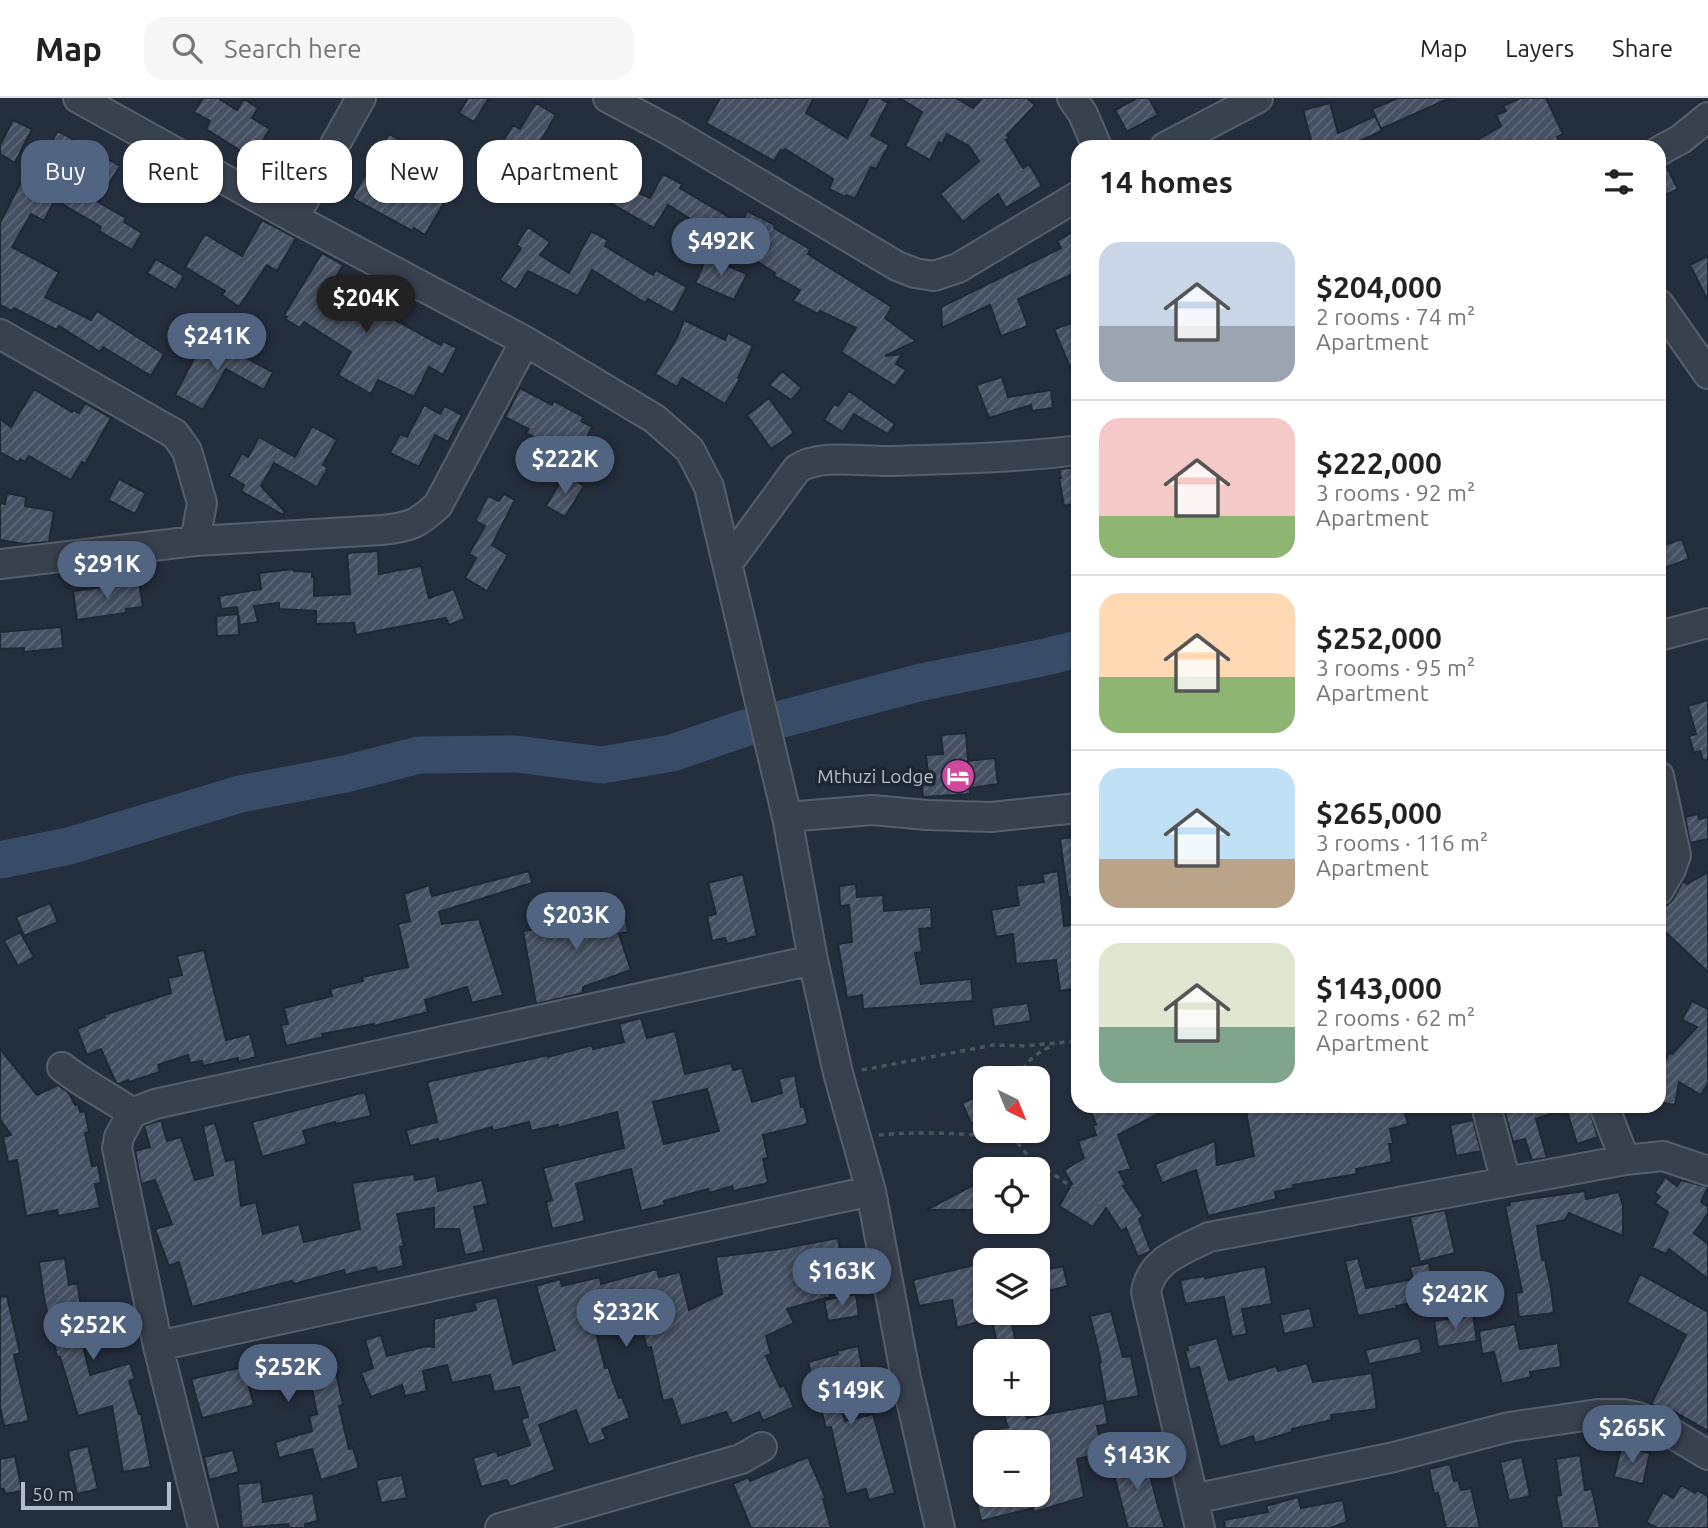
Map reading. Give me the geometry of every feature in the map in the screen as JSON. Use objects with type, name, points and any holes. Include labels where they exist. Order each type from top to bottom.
[{"type":"street","points":[[78,98],[293,218],[525,341],[655,419],[690,450],[709,488],[788,817],[813,960],[838,1073],[871,1191],[906,1378],[940,1528]]},
{"type":"street","points":[[293,218],[361,98]]},
{"type":"street","points":[[608,98],[670,131],[897,266],[915,273],[934,276],[958,268],[1071,199]]},
{"type":"street","points":[[1072,98],[1083,114],[1094,140]]},
{"type":"street","points":[[1178,140],[1258,98]]},
{"type":"street","points":[[1666,146],[1681,139],[1708,117]]},
{"type":"street","points":[[1666,314],[1708,374]]},
{"type":"street","points":[[0,334],[175,434],[187,450],[202,503],[195,541]]},
{"type":"street","points":[[0,564],[195,541],[402,528],[421,521],[438,505],[525,341]]},
{"type":"street","points":[[728,563],[797,469],[812,461],[901,460],[1071,450]]},
{"type":"street","points":[[1666,634],[1708,622]]},
{"type":"street","points":[[788,817],[872,810],[991,817],[1071,809]]},
{"type":"street","points":[[1666,838],[1676,855],[1666,871]]},
{"type":"street","points":[[203,1528],[158,1346],[117,1148],[119,1137],[132,1113],[155,1104],[813,960]]},
{"type":"street","points":[[62,1067],[80,1082],[107,1095],[132,1113]]},
{"type":"street","points":[[1488,1113],[1506,1181]]},
{"type":"street","points":[[1607,1113],[1625,1160]]},
{"type":"street","points":[[1200,1528],[1146,1292],[1149,1277],[1167,1258],[1209,1237],[1625,1160],[1663,1156],[1708,1171]]},
{"type":"street","points":[[158,1346],[871,1191]]},
{"type":"street","points":[[1194,1499],[1394,1457],[1509,1427],[1598,1414],[1623,1414],[1660,1426],[1708,1455]]},
{"type":"street","points":[[500,1528],[741,1459],[762,1447]]},
{"type":"path","points":[[838,1073],[922,1060],[993,1045],[1024,1046],[1071,1042]]},
{"type":"path","points":[[1024,1066],[1036,1053],[1058,1043]]},
{"type":"path","points":[[856,1138],[900,1133],[973,1135]]},
{"type":"path","points":[[1018,1143],[1030,1158],[1101,1207]]},
{"type":"building","points":[[203,98],[218,98],[237,110],[244,99],[258,108],[252,118],[270,129],[263,140],[237,140],[237,149],[206,129],[210,121],[194,112]]},
{"type":"building","points":[[468,98],[489,98],[474,122],[459,113]]},
{"type":"building","points":[[720,98],[814,98],[806,113],[847,138],[869,98],[880,98],[888,103],[871,135],[889,145],[876,169],[871,167],[855,199],[847,195],[845,197],[829,189],[833,179],[785,149],[781,150],[774,161],[706,123]]},
{"type":"building","points":[[899,98],[956,98],[973,108],[982,98],[1027,98],[1035,105],[1007,135],[1009,138],[1006,140],[1023,168],[1029,164],[1042,186],[1006,208],[998,194],[963,222],[940,194],[979,161],[969,146],[947,134],[942,144],[939,142],[930,160],[905,146],[922,112]]},
{"type":"building","points":[[1137,98],[1149,98],[1158,115],[1127,132],[1115,110]]},
{"type":"building","points":[[1398,98],[1450,98],[1381,129],[1372,109]]},
{"type":"building","points":[[1520,98],[1546,98],[1563,134],[1557,137],[1558,140],[1478,140],[1501,126],[1496,115],[1506,111],[1503,106]]},
{"type":"building","points":[[536,103],[556,115],[541,140],[504,140],[513,125],[520,129]]},
{"type":"building","points":[[1330,103],[1338,133],[1375,116],[1382,131],[1362,140],[1311,140],[1303,110]]},
{"type":"building","points":[[13,120],[32,129],[26,140],[21,140],[21,151],[15,163],[0,154],[0,145]]},
{"type":"building","points":[[58,131],[74,140],[52,140]]},
{"type":"building","points":[[389,134],[400,140],[386,140]]},
{"type":"building","points":[[109,160],[120,166],[109,184]]},
{"type":"building","points":[[1666,166],[1678,189],[1666,195]]},
{"type":"building","points":[[366,174],[366,203],[444,203],[425,235],[414,228],[412,231],[352,198]]},
{"type":"building","points":[[663,174],[682,184],[680,188],[741,224],[747,211],[775,225],[774,228],[810,249],[808,254],[892,307],[885,318],[916,341],[885,356],[902,354],[896,364],[906,370],[895,386],[841,352],[856,328],[820,311],[818,314],[793,301],[800,290],[774,276],[775,273],[668,205],[654,228],[610,203],[642,203],[642,194],[650,198]]},
{"type":"building","points":[[21,182],[21,203],[53,203],[44,221],[31,214],[12,247],[59,272],[45,297],[91,320],[97,311],[164,354],[151,376],[103,347],[100,352],[59,326],[57,330],[14,308],[12,311],[0,305],[0,223]]},
{"type":"building","points":[[100,203],[126,218],[124,222],[142,233],[132,250],[99,231],[101,227],[62,204]]},
{"type":"building","points":[[262,220],[296,238],[277,271],[267,265],[239,307],[222,295],[225,291],[185,267],[205,234],[242,256]]},
{"type":"building","points":[[528,227],[550,242],[540,255],[569,273],[591,231],[608,240],[605,246],[653,275],[656,270],[687,287],[673,313],[648,299],[645,303],[592,270],[578,296],[528,271],[516,290],[500,280],[521,248],[516,245]]},
{"type":"building","points":[[1071,233],[1071,275],[1018,299],[1028,326],[1001,336],[990,305],[942,328],[941,307],[1061,248],[1057,241]]},
{"type":"building","points":[[322,253],[343,265],[332,285],[376,312],[377,310],[441,345],[443,341],[457,348],[443,375],[429,367],[414,397],[378,380],[371,394],[338,375],[351,352],[304,322],[300,328],[285,319],[287,317],[284,315]]},
{"type":"building","points":[[1708,256],[1708,301],[1690,265]]},
{"type":"building","points":[[707,257],[747,274],[734,300],[695,283]]},
{"type":"building","points":[[156,259],[184,276],[176,290],[147,273]]},
{"type":"building","points":[[684,320],[725,340],[728,333],[753,346],[738,378],[740,379],[725,404],[682,378],[677,387],[655,374],[677,338]]},
{"type":"building","points":[[1071,323],[1071,369],[1054,329]]},
{"type":"building","points":[[205,337],[273,372],[264,390],[226,369],[203,410],[175,395]]},
{"type":"building","points":[[782,371],[802,388],[791,400],[769,385]]},
{"type":"building","points":[[1002,377],[1008,397],[1051,390],[1053,408],[1032,411],[1031,405],[989,418],[976,385]]},
{"type":"building","points":[[520,388],[552,405],[554,401],[584,417],[581,421],[592,427],[583,445],[572,439],[559,469],[540,461],[547,444],[526,433],[529,429],[505,417]]},
{"type":"building","points":[[34,389],[72,412],[73,410],[79,413],[85,403],[111,418],[85,464],[82,462],[71,480],[29,456],[25,462],[20,459],[18,462],[0,452],[0,419],[11,427]]},
{"type":"building","points":[[849,391],[895,424],[888,434],[854,414],[843,432],[824,420],[834,404],[838,406]]},
{"type":"building","points":[[769,398],[794,433],[771,449],[747,415]]},
{"type":"building","points":[[424,405],[440,414],[445,406],[462,415],[448,442],[435,435],[419,467],[390,453],[400,434],[407,437]]},
{"type":"building","points":[[312,426],[337,440],[323,465],[328,468],[317,487],[274,463],[261,486],[285,512],[283,515],[241,491],[244,485],[229,476],[242,453],[248,457],[259,437],[295,457]]},
{"type":"building","points":[[1071,468],[1071,504],[1064,506],[1059,469]]},
{"type":"building","points":[[565,474],[584,486],[565,517],[546,506]]},
{"type":"building","points":[[119,479],[146,493],[135,514],[108,500]]},
{"type":"building","points":[[7,493],[26,497],[25,506],[54,511],[49,542],[24,544],[0,540],[0,503],[5,504]]},
{"type":"building","points":[[504,494],[515,500],[492,545],[508,555],[487,591],[465,578],[476,558],[469,554],[485,526],[475,521],[488,496],[499,501]]},
{"type":"building","points":[[1682,539],[1689,559],[1666,567],[1666,545]]},
{"type":"building","points":[[378,551],[379,574],[421,566],[429,598],[454,589],[465,619],[449,625],[446,618],[356,635],[354,623],[316,624],[316,611],[279,609],[279,603],[254,606],[258,622],[240,625],[237,607],[221,609],[219,596],[261,589],[259,573],[293,569],[312,572],[314,596],[350,594],[347,553]]},
{"type":"building","points":[[139,582],[143,607],[126,609],[126,613],[77,620],[73,591]]},
{"type":"building","points":[[238,614],[239,635],[217,636],[216,616]]},
{"type":"building","points":[[61,627],[63,648],[24,652],[24,648],[0,649],[0,632]]},
{"type":"building","points":[[1708,700],[1708,760],[1703,760],[1700,751],[1694,753],[1689,736],[1696,734],[1688,706]]},
{"type":"building","points":[[966,733],[968,761],[995,758],[998,784],[970,788],[970,794],[923,797],[921,775],[928,774],[926,755],[943,754],[941,735]]},
{"type":"building","points":[[1698,814],[1699,819],[1708,817],[1708,839],[1690,843],[1685,817]]},
{"type":"building","points":[[1071,837],[1071,897],[1068,897],[1060,839]]},
{"type":"building","points":[[529,871],[532,883],[439,912],[442,924],[479,919],[503,995],[472,1003],[467,987],[425,1000],[428,1012],[374,1026],[322,1034],[323,1037],[286,1046],[281,1025],[288,1024],[284,1008],[332,996],[330,989],[363,981],[362,977],[408,967],[398,924],[410,921],[404,894],[429,885],[432,896]]},
{"type":"building","points":[[1058,871],[1064,926],[1071,925],[1071,989],[1060,991],[1056,960],[1016,964],[1013,934],[996,937],[991,910],[1019,905],[1016,886],[1044,882],[1042,874]]},
{"type":"building","points":[[1708,872],[1708,972],[1666,933],[1666,905],[1673,899],[1683,881],[1687,884]]},
{"type":"building","points":[[743,874],[757,936],[727,944],[725,938],[712,941],[707,916],[716,914],[708,883]]},
{"type":"building","points":[[856,884],[857,897],[883,895],[884,911],[931,907],[932,928],[919,929],[922,952],[915,953],[921,984],[971,979],[973,1001],[863,1009],[862,995],[847,998],[838,944],[852,942],[849,905],[840,906],[839,886]]},
{"type":"building","points":[[50,903],[58,922],[24,936],[16,917]]},
{"type":"building","points":[[606,906],[606,918],[625,914],[628,932],[619,934],[631,970],[583,987],[583,993],[536,1004],[523,931],[560,925],[558,909]]},
{"type":"building","points":[[20,932],[34,957],[18,966],[4,941]]},
{"type":"building","points":[[204,950],[226,1040],[250,1034],[256,1057],[203,1066],[202,1061],[190,1063],[188,1055],[158,1065],[160,1072],[129,1082],[116,1083],[101,1049],[87,1055],[77,1029],[105,1017],[104,1015],[171,993],[168,978],[182,975],[177,956]]},
{"type":"building","points":[[1692,1001],[1708,1009],[1708,1083],[1701,1095],[1679,1082],[1675,1105],[1666,1103],[1666,1059],[1670,1052],[1672,1054],[1697,1027],[1682,1020]]},
{"type":"building","points":[[1028,1003],[1031,1021],[994,1027],[991,1008]]},
{"type":"building","points":[[641,1018],[647,1038],[675,1031],[685,1074],[731,1063],[733,1070],[742,1068],[752,1102],[782,1093],[779,1079],[795,1075],[801,1107],[804,1106],[808,1124],[763,1135],[768,1158],[763,1159],[768,1183],[733,1191],[732,1186],[709,1193],[708,1189],[664,1201],[665,1205],[641,1211],[631,1169],[576,1184],[585,1221],[552,1229],[546,1202],[552,1200],[543,1168],[624,1148],[617,1112],[558,1128],[558,1125],[531,1131],[529,1122],[493,1131],[492,1127],[439,1142],[438,1139],[410,1146],[406,1130],[437,1122],[427,1082],[592,1045],[593,1049],[624,1042],[619,1024]],"holes":[[[707,1089],[719,1131],[664,1144],[653,1102]]]},
{"type":"building","points":[[0,1049],[37,1095],[58,1085],[69,1093],[75,1105],[78,1104],[80,1112],[85,1111],[89,1132],[85,1133],[92,1166],[98,1165],[101,1183],[95,1184],[100,1208],[58,1216],[57,1210],[26,1216],[17,1160],[8,1162],[3,1137],[11,1135],[0,1119]]},
{"type":"building","points":[[365,1092],[371,1116],[303,1131],[307,1144],[262,1157],[252,1122]]},
{"type":"building","points":[[973,1098],[973,1122],[971,1123],[962,1103]]},
{"type":"building","points":[[1092,1113],[1160,1113],[1118,1135],[1131,1169],[1119,1172],[1126,1185],[1123,1186],[1143,1216],[1139,1219],[1151,1251],[1138,1257],[1126,1228],[1121,1231],[1106,1208],[1093,1227],[1059,1206],[1072,1184],[1064,1170],[1084,1158],[1078,1141],[1096,1135],[1093,1126],[1096,1124]]},
{"type":"building","points":[[1246,1113],[1405,1113],[1408,1124],[1390,1129],[1392,1162],[1356,1169],[1357,1174],[1293,1185],[1294,1188],[1275,1192],[1276,1199],[1208,1216],[1196,1170],[1162,1183],[1155,1164],[1215,1141],[1217,1165],[1254,1156]]},
{"type":"building","points":[[1505,1113],[1552,1113],[1536,1119],[1547,1158],[1532,1160],[1525,1139],[1513,1142]]},
{"type":"building","points":[[1568,1113],[1590,1113],[1598,1137],[1577,1144]]},
{"type":"building","points":[[161,1120],[167,1141],[181,1137],[195,1180],[213,1175],[203,1126],[215,1123],[226,1161],[235,1159],[241,1206],[256,1202],[263,1234],[299,1224],[304,1242],[360,1229],[352,1183],[414,1174],[415,1180],[436,1176],[438,1191],[482,1180],[488,1204],[474,1207],[484,1251],[465,1255],[459,1229],[434,1229],[434,1208],[397,1214],[404,1246],[400,1247],[404,1266],[377,1272],[376,1267],[345,1275],[344,1270],[192,1307],[179,1262],[169,1266],[155,1229],[172,1224],[155,1180],[141,1184],[135,1151],[150,1147],[144,1126]]},
{"type":"building","points":[[1473,1120],[1481,1151],[1456,1156],[1450,1125]]},
{"type":"building","points":[[1665,1177],[1677,1186],[1681,1180],[1708,1187],[1701,1202],[1708,1207],[1708,1213],[1694,1233],[1708,1244],[1708,1279],[1669,1249],[1666,1254],[1652,1248],[1668,1212],[1655,1203],[1660,1197],[1655,1193]]},
{"type":"building","points":[[973,1185],[973,1210],[926,1210]]},
{"type":"building","points":[[1585,1191],[1586,1199],[1619,1192],[1623,1206],[1623,1236],[1569,1213],[1565,1220],[1537,1226],[1554,1313],[1519,1317],[1516,1293],[1522,1292],[1505,1206],[1510,1205],[1509,1202]]},
{"type":"building","points":[[1445,1210],[1455,1253],[1420,1262],[1410,1217]]},
{"type":"building","points":[[838,1238],[843,1265],[822,1269],[830,1297],[787,1309],[794,1323],[766,1336],[771,1354],[766,1356],[780,1387],[784,1385],[794,1407],[763,1421],[759,1412],[732,1424],[726,1412],[681,1426],[672,1399],[663,1401],[651,1347],[647,1348],[637,1310],[593,1320],[605,1368],[608,1367],[619,1398],[622,1397],[630,1418],[602,1429],[606,1439],[589,1445],[576,1410],[539,1425],[555,1470],[510,1487],[507,1480],[481,1487],[473,1458],[497,1451],[498,1456],[530,1445],[521,1419],[528,1417],[519,1387],[494,1392],[490,1375],[452,1383],[447,1365],[423,1371],[427,1391],[405,1396],[402,1385],[371,1397],[361,1373],[373,1368],[365,1340],[381,1335],[387,1356],[427,1346],[434,1347],[434,1319],[476,1310],[474,1303],[497,1297],[513,1364],[555,1350],[536,1286],[560,1279],[562,1286],[600,1277],[601,1284],[657,1269],[659,1277],[680,1272],[689,1310],[722,1294],[716,1257]]},
{"type":"building","points":[[65,1258],[69,1285],[77,1283],[82,1310],[113,1304],[119,1334],[82,1341],[90,1375],[130,1363],[135,1379],[129,1381],[141,1414],[151,1467],[123,1472],[112,1406],[78,1416],[60,1357],[57,1357],[39,1262]]},
{"type":"building","points":[[1358,1258],[1366,1288],[1413,1279],[1410,1267],[1429,1263],[1435,1299],[1358,1316],[1345,1261]]},
{"type":"building","points":[[973,1265],[973,1323],[957,1328],[952,1300],[919,1306],[913,1280]]},
{"type":"building","points":[[1063,1266],[1068,1286],[1050,1290],[1050,1269]]},
{"type":"building","points":[[1265,1266],[1272,1304],[1242,1309],[1247,1334],[1232,1337],[1224,1297],[1185,1304],[1180,1280]]},
{"type":"building","points":[[1640,1274],[1708,1312],[1708,1431],[1671,1410],[1670,1412],[1651,1404],[1686,1335],[1627,1302]]},
{"type":"building","points":[[856,1294],[859,1316],[828,1321],[824,1300]]},
{"type":"building","points":[[7,1296],[20,1353],[14,1355],[29,1421],[4,1426],[0,1406],[0,1297]]},
{"type":"building","points":[[1310,1308],[1314,1327],[1284,1334],[1280,1315]]},
{"type":"building","points":[[1111,1311],[1123,1357],[1131,1356],[1139,1396],[1106,1402],[1101,1362],[1090,1316]]},
{"type":"building","points":[[1473,1315],[1477,1341],[1438,1347],[1434,1321]]},
{"type":"building","points":[[1515,1324],[1520,1349],[1558,1343],[1561,1367],[1530,1372],[1531,1377],[1502,1384],[1494,1352],[1482,1354],[1479,1331]]},
{"type":"building","points":[[993,1325],[1012,1325],[1015,1339],[996,1339]]},
{"type":"building","points":[[1217,1338],[1229,1380],[1276,1366],[1278,1371],[1307,1363],[1313,1382],[1372,1373],[1377,1409],[1331,1415],[1332,1420],[1292,1429],[1292,1432],[1255,1443],[1253,1436],[1220,1447],[1199,1367],[1190,1370],[1185,1351],[1188,1350],[1187,1346]]},
{"type":"building","points":[[1419,1338],[1422,1353],[1369,1364],[1365,1350]]},
{"type":"building","points":[[858,1346],[864,1377],[836,1383],[845,1421],[873,1414],[895,1493],[869,1500],[866,1489],[846,1494],[831,1427],[826,1428],[808,1362]]},
{"type":"building","points":[[281,1348],[284,1359],[331,1349],[343,1405],[339,1406],[349,1449],[353,1448],[359,1468],[321,1480],[312,1449],[279,1458],[275,1442],[312,1431],[309,1416],[317,1414],[309,1374],[249,1387],[254,1405],[202,1418],[191,1379],[251,1365],[249,1355]]},
{"type":"building","points":[[1104,1403],[1108,1424],[1097,1426],[1103,1453],[1077,1459],[1084,1497],[1034,1512],[1033,1508],[981,1521],[978,1507],[1050,1507],[1050,1430],[993,1430],[1008,1427],[1004,1416],[1027,1418],[1050,1416],[1050,1414]]},
{"type":"building","points":[[88,1446],[98,1489],[77,1494],[68,1451]]},
{"type":"building","points":[[1621,1447],[1650,1453],[1643,1484],[1614,1477]]},
{"type":"building","points":[[233,1450],[239,1472],[209,1480],[204,1457]]},
{"type":"building","points":[[1144,1451],[1165,1528],[1128,1528],[1110,1460]]},
{"type":"building","points":[[1580,1455],[1585,1490],[1592,1489],[1600,1528],[1562,1528],[1556,1496],[1561,1495],[1556,1459]]},
{"type":"building","points":[[15,1456],[22,1491],[5,1494],[4,1489],[0,1489],[0,1459]]},
{"type":"building","points":[[808,1457],[826,1499],[823,1499],[831,1528],[751,1528],[733,1484],[748,1477],[750,1481]]},
{"type":"building","points":[[1522,1457],[1530,1496],[1509,1501],[1500,1462]]},
{"type":"building","points":[[1450,1464],[1454,1481],[1458,1480],[1461,1490],[1471,1488],[1480,1528],[1446,1528],[1438,1493],[1434,1494],[1429,1469]]},
{"type":"building","points":[[402,1475],[407,1498],[381,1503],[376,1480]]},
{"type":"building","points":[[261,1482],[263,1502],[313,1493],[318,1521],[305,1524],[305,1528],[289,1528],[288,1524],[242,1528],[238,1484]]},
{"type":"building","points":[[1681,1485],[1695,1493],[1697,1490],[1708,1496],[1708,1528],[1657,1528],[1646,1522],[1663,1492],[1673,1498]]},
{"type":"building","points":[[1298,1497],[1301,1508],[1343,1500],[1347,1522],[1330,1528],[1225,1528],[1224,1520],[1268,1512],[1266,1506]]},
{"type":"waterway","points":[[782,719],[922,682],[1071,651]]},
{"type":"waterway","points":[[0,860],[69,846],[240,794],[345,774],[419,755],[516,754],[602,765],[672,753],[745,728]]},
{"type":"place","name":"Mthuzi Lodge","points":[[958,776]]}]
